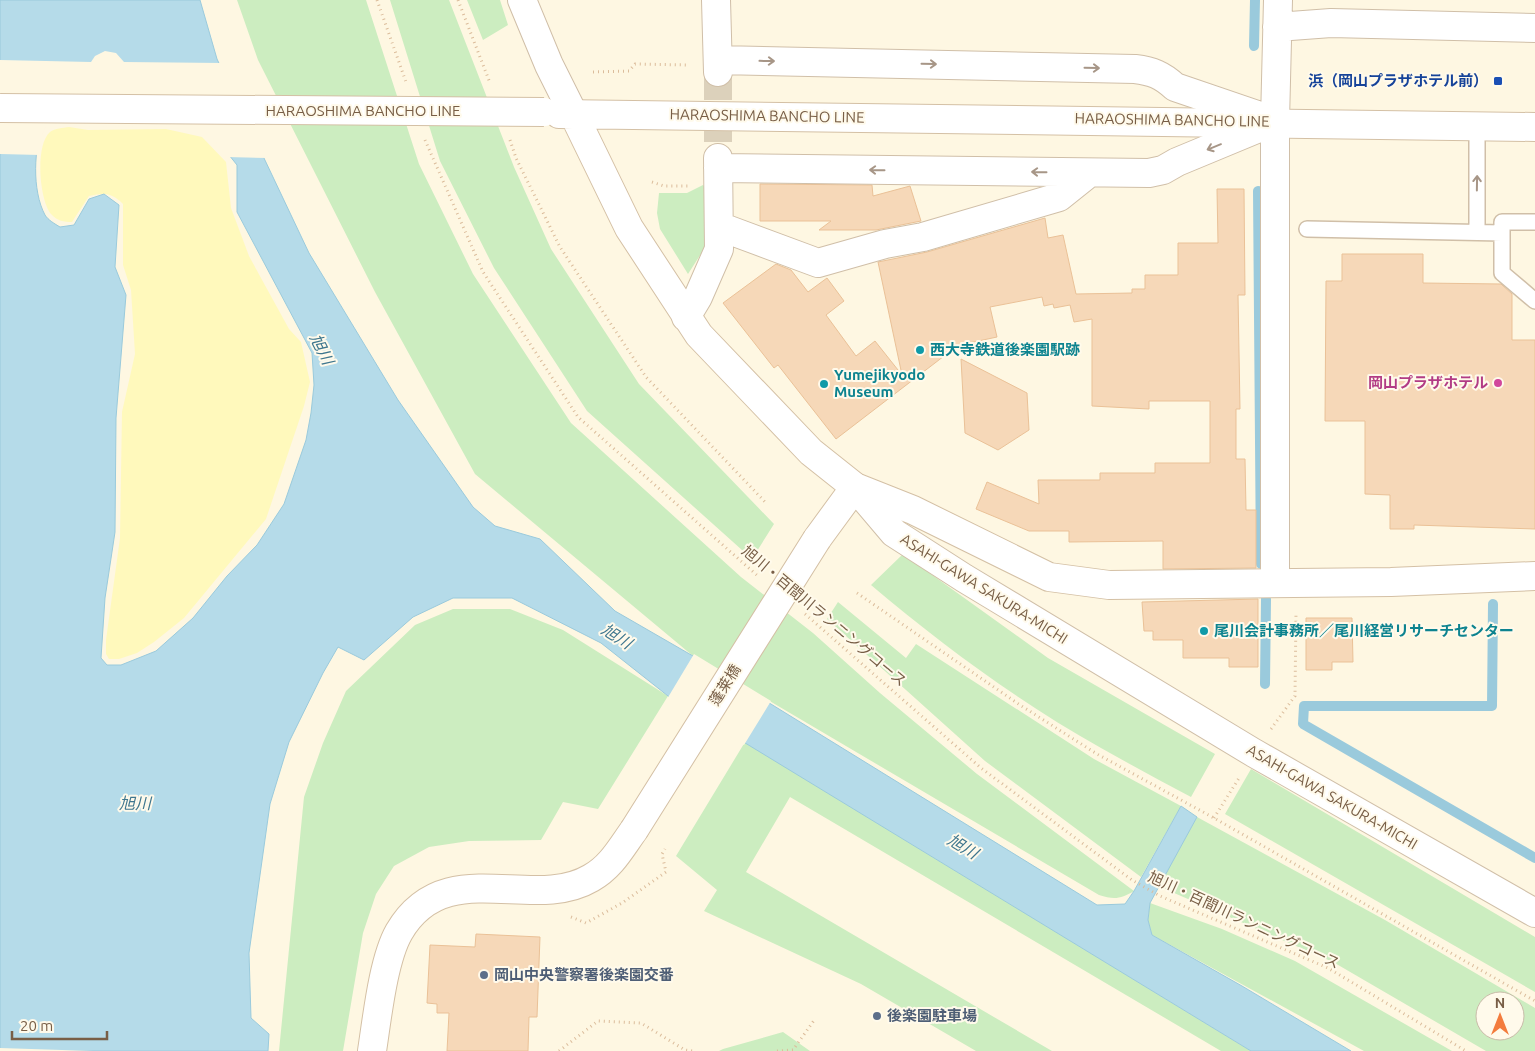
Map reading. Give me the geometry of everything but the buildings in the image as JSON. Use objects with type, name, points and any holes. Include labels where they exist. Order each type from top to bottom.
[{"type":"street","name":"ASAHI-GAWA SAKURA-MICHI","points":[[522,0],[549,65],[629,228],[686,317],[699,335],[811,452],[855,488],[894,534],[1254,753],[1535,913]]},
{"type":"street","points":[[716,0],[718,66],[1135,69],[1150,71],[1164,76],[1175,87],[1275,122]]},
{"type":"street","points":[[1278,0],[1275,122],[1286,583]]},
{"type":"street","points":[[1278,27],[1331,23],[1535,28]]},
{"type":"street","name":"HARAOSHIMA BANCHO LINE","points":[[0,108],[544,112],[574,115],[1275,122],[1535,127]]},
{"type":"street","points":[[686,317],[698,297],[720,249],[721,227],[718,163],[1136,173],[1163,170],[1177,162],[1275,122]]},
{"type":"street","points":[[721,227],[818,263],[885,244],[923,237],[1058,197],[1089,173]]},
{"type":"street","points":[[855,488],[914,510],[1049,577],[1109,585],[1286,583],[1535,576]]},
{"type":"street","name":"蓬莱橋","points":[[372,1051],[382,988],[392,949],[398,933],[417,911],[436,897],[462,890],[557,889],[580,884],[606,867],[634,830],[817,539],[855,488]]},
{"type":"lane","points":[[1477,126],[1477,232]]},
{"type":"lane","points":[[1535,222],[1502,222],[1502,273],[1535,302]]},
{"type":"lane","points":[[1307,229],[1502,232]]},
{"type":"path","points":[[377,0],[407,86]]},
{"type":"path","points":[[458,0],[491,86]]},
{"type":"path","points":[[593,72],[629,71],[635,64],[718,66]]},
{"type":"path","name":"旭川・百間川ランニングコース","points":[[422,131],[432,158],[483,272],[578,417],[763,580]]},
{"type":"path","points":[[507,131],[516,158],[560,247],[646,378],[767,504]]},
{"type":"path","points":[[652,182],[664,186],[690,186]]},
{"type":"path","points":[[1214,818],[1254,753],[1295,696],[1286,583]]},
{"type":"path","points":[[857,593],[1020,705],[1097,754],[1214,818],[1535,1001]]},
{"type":"path","name":"旭川・百間川ランニングコース","points":[[799,609],[981,768],[1132,880],[1160,896],[1328,968],[1466,1051]]},
{"type":"path","points":[[777,1051],[793,1050],[815,1019]]},
{"type":"path","points":[[559,1051],[598,1021],[641,1023],[686,1050],[693,1051]]},
{"type":"green space","points":[[237,0],[366,0],[419,164],[473,274],[571,423],[741,577],[813,633],[880,693],[977,774],[1134,891],[1117,898],[1099,895],[693,656],[475,474],[375,292],[258,60]]},
{"type":"green space","points":[[390,0],[449,0],[514,167],[551,249],[639,384],[774,524],[752,559],[587,411],[494,268],[440,161]]},
{"type":"green space","points":[[467,0],[500,0],[508,25],[483,40]]},
{"type":"green space","points":[[703,185],[710,191],[706,246],[688,274],[660,229],[657,213],[659,193],[687,193]]},
{"type":"green space","points":[[903,554],[1048,658],[1215,754],[1191,797],[1040,712],[953,651],[871,585]]},
{"type":"green space","points":[[838,602],[906,658],[916,644],[1094,759],[1181,806],[1141,877],[985,761],[827,619]]},
{"type":"green space","points":[[453,609],[510,609],[563,630],[668,696],[598,809],[563,802],[541,840],[469,841],[429,847],[394,866],[376,894],[363,933],[343,1051],[279,1051],[304,797],[323,743],[346,691],[415,625]]},
{"type":"green space","points":[[745,742],[1251,1051],[1221,1051],[790,797],[746,872],[1052,1051],[976,1051],[861,984],[704,911],[717,890],[676,856]]},
{"type":"green space","points":[[1251,769],[1535,937],[1535,992],[1225,814]]},
{"type":"green space","points":[[1197,817],[1385,920],[1506,991],[1475,991],[1475,1041],[1525,1041],[1525,1002],[1535,1008],[1535,1051],[1486,1051],[1333,962],[1158,886]]},
{"type":"green space","points":[[1150,903],[1222,929],[1295,961],[1452,1051],[1364,1051],[1152,935],[1148,920]]},
{"type":"green space","points":[[783,1032],[810,1051],[719,1051],[723,1049]]},
{"type":"sand","points":[[69,127],[88,130],[166,129],[202,137],[226,162],[231,208],[249,256],[289,329],[301,342],[310,382],[304,406],[266,519],[184,618],[137,653],[119,659],[109,659],[106,654],[106,640],[120,538],[122,412],[135,354],[131,290],[123,265],[123,204],[111,195],[99,194],[89,196],[72,222],[61,221],[51,214],[41,185],[42,148],[50,132]]},
{"type":"water","name":"旭川","points":[[0,0],[200,0],[217,59],[309,253],[398,400],[473,507],[495,526],[540,539],[615,611],[693,656],[1097,905],[1125,904],[1181,806],[1197,817],[1150,903],[1148,920],[1152,935],[1351,1051],[1251,1051],[668,696],[601,643],[512,598],[453,598],[413,617],[364,660],[338,647],[289,742],[270,804],[249,953],[251,1018],[269,1034],[268,1051],[0,1051]],"holes":[[[45,123],[176,124],[213,135],[237,165],[237,212],[312,353],[314,385],[311,413],[306,440],[284,504],[257,545],[227,576],[193,618],[156,651],[121,665],[107,665],[101,658],[105,598],[115,532],[116,418],[126,295],[115,267],[119,205],[104,194],[89,199],[74,225],[60,227],[46,217],[41,205],[36,181],[36,156]]]},
{"type":"pier","points":[[105,51],[116,53],[124,62],[222,63],[268,158],[227,157],[212,137],[176,127],[46,126],[42,135],[40,155],[0,154],[0,60],[91,62],[95,56]]},
{"type":"pier","points":[[694,654],[771,701],[744,745],[667,699]]},
{"type":"pier","points":[[0,1048],[93,1051],[0,1051]]},
{"type":"waterway","points":[[1254,46],[1255,0]]},
{"type":"waterway","points":[[1258,191],[1261,564]]},
{"type":"waterway","points":[[1265,684],[1266,599]]},
{"type":"waterway","points":[[1493,604],[1492,706],[1304,706],[1303,724],[1535,858]]},
{"type":"tunnel","points":[[718,72],[718,158]]},
{"type":"place","name":"浜（岡山プラザホテル前）","points":[[1498,81]]},
{"type":"place","name":"西大寺鉄道後楽園駅跡","points":[[920,350]]},
{"type":"place","name":"岡山プラザホテル","points":[[1498,383]]},
{"type":"place","name":"Yumejikyodo Museum","points":[[824,384]]},
{"type":"place","name":"尾川会計事務所／尾川経営リサーチセンター","points":[[1204,631]]},
{"type":"place","name":"岡山中央警察署後楽園交番","points":[[484,975]]},
{"type":"place","name":"後楽園駐車場","points":[[877,1016]]}]
